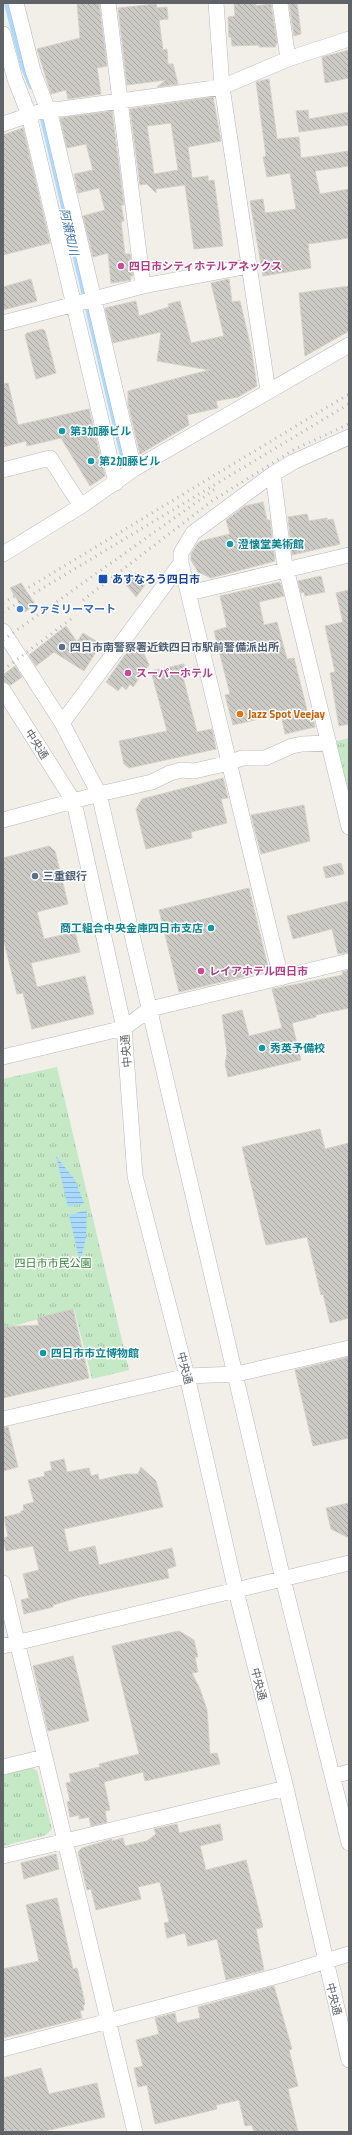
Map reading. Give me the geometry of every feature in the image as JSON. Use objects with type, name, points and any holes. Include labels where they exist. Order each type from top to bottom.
[{"type":"street","points":[[16,3],[10,29],[15,79],[39,111],[51,118],[116,483]]},
{"type":"street","points":[[108,3],[143,286]]},
{"type":"street","points":[[216,3],[222,87],[268,391]]},
{"type":"street","points":[[280,3],[288,59]]},
{"type":"street","points":[[10,29],[33,72],[39,111],[84,303],[134,469]]},
{"type":"street","points":[[3,124],[39,111],[120,102],[222,87],[288,59],[349,39]]},
{"type":"street","points":[[3,323],[84,303],[143,286],[249,266]]},
{"type":"street","points":[[3,554],[81,506],[134,469],[268,391],[281,386],[349,345]]},
{"type":"street","points":[[281,978],[181,563],[180,553],[193,533],[273,474],[294,462],[349,437]]},
{"type":"street","points":[[3,470],[50,458],[81,506]]},
{"type":"street","points":[[273,474],[287,570],[349,827]]},
{"type":"street","points":[[189,593],[349,555]]},
{"type":"street","points":[[62,723],[181,563]]},
{"type":"street","points":[[3,631],[62,723],[99,794],[283,1579],[349,1843]]},
{"type":"street","name":"中央通","points":[[3,690],[74,802],[124,1028],[135,1176],[187,1376],[236,1591],[286,1788],[325,1962],[349,2060]]},
{"type":"street","points":[[3,820],[99,794],[152,782],[170,773],[181,770],[194,771],[229,763],[242,758],[273,756],[292,746],[329,744]]},
{"type":"street","points":[[4,1051],[124,1028],[150,1009],[349,961]]},
{"type":"street","points":[[3,1419],[187,1376],[236,1374],[349,1348]]},
{"type":"street","points":[[10,1644],[349,1563]]},
{"type":"street","points":[[3,1583],[10,1644],[44,1757],[135,2132]]},
{"type":"street","points":[[3,1767],[44,1757]]},
{"type":"street","points":[[333,1776],[349,1772]]},
{"type":"street","points":[[3,1856],[286,1788]]},
{"type":"street","points":[[3,2049],[325,1962],[349,1954]]},
{"type":"green space","points":[[349,738],[349,808],[333,742]]},
{"type":"green space","name":"四日市市民公園","points":[[57,1067],[129,1370],[92,1379],[74,1309],[3,1329],[3,1079]]},
{"type":"green space","points":[[31,1767],[37,1771],[52,1829],[46,1835],[3,1846],[3,1774]]},
{"type":"water","points":[[56,1156],[75,1180],[84,1203],[68,1207]]},
{"type":"water","points":[[87,1210],[86,1238],[80,1262],[69,1215]]},
{"type":"building","points":[[77,3],[99,3],[107,66],[97,68],[101,94],[68,99],[66,90],[51,94],[37,49],[80,38]]},
{"type":"building","points":[[234,3],[256,3],[256,6],[271,4],[277,43],[275,47],[259,47],[259,45],[232,46],[231,37],[229,37],[228,17],[235,16]]},
{"type":"building","points":[[289,3],[297,3],[301,34],[294,36]]},
{"type":"building","points":[[156,4],[157,8],[167,7],[168,19],[159,20],[163,50],[167,49],[168,64],[173,64],[178,84],[157,87],[166,80],[127,85],[118,8]]},
{"type":"building","points":[[349,50],[349,78],[325,83],[322,57]]},
{"type":"building","points":[[269,79],[277,139],[299,137],[301,158],[349,151],[349,166],[315,171],[320,194],[349,189],[349,238],[308,244],[311,268],[263,276],[250,201],[263,199],[265,213],[296,209],[290,173],[267,177],[263,157],[266,156],[256,82]]},
{"type":"building","points":[[213,97],[221,141],[188,147],[192,178],[208,176],[208,181],[214,180],[223,246],[194,249],[185,185],[156,189],[156,193],[147,184],[140,185],[130,109]],"holes":[[[171,123],[178,170],[154,174],[147,126]]]},
{"type":"building","points":[[308,110],[309,119],[349,112],[349,125],[299,132],[296,111]]},
{"type":"building","points":[[112,111],[124,205],[121,205],[124,221],[121,222],[125,254],[130,254],[133,276],[130,276],[131,280],[111,283],[108,253],[93,257],[83,216],[105,210],[99,188],[78,193],[74,174],[93,170],[86,144],[67,148],[60,118]]},
{"type":"building","points":[[23,128],[50,243],[3,255],[3,135]]},
{"type":"building","points":[[31,279],[37,301],[3,310],[3,287]]},
{"type":"building","points":[[229,279],[232,302],[240,301],[251,348],[257,386],[238,397],[216,401],[218,408],[187,415],[189,425],[140,454],[128,404],[128,391],[209,370],[157,361],[161,332],[113,343],[105,308],[136,301],[139,316],[169,307],[168,304],[180,301],[191,343],[224,336],[211,283]]},
{"type":"building","points":[[349,286],[349,331],[305,356],[299,293]]},
{"type":"building","points":[[43,329],[45,331],[56,373],[36,379],[25,335],[27,333]]},
{"type":"building","points":[[8,383],[18,425],[89,409],[105,476],[90,486],[61,438],[27,446],[26,441],[3,447],[3,384]]},
{"type":"building","points":[[263,502],[267,520],[270,520],[275,561],[211,578],[198,572],[191,560],[191,554],[197,544],[201,541],[230,534],[226,520],[245,506]]},
{"type":"building","points":[[307,514],[309,521],[327,518],[327,520],[333,519],[340,544],[292,555],[288,517]]},
{"type":"building","points":[[136,573],[145,585],[136,597],[124,582]]},
{"type":"building","points":[[321,576],[325,592],[305,596],[304,592],[301,593],[298,581]]},
{"type":"building","points":[[280,582],[284,596],[259,602],[264,625],[277,622],[287,659],[294,658],[308,714],[312,713],[315,727],[285,734],[281,714],[233,725],[225,695],[230,694],[214,631],[227,627],[220,596]]},
{"type":"building","points":[[21,583],[35,604],[25,612],[10,588]]},
{"type":"building","points":[[349,590],[349,724],[339,726],[330,673],[335,672],[325,626],[343,622],[336,593]]},
{"type":"building","points":[[66,626],[77,642],[83,633],[101,644],[84,671],[54,652],[36,666],[29,655]]},
{"type":"building","name":"スーパーホテル","points":[[134,642],[141,647],[149,665],[133,687],[130,684],[126,690],[122,686],[118,691],[106,682]]},
{"type":"building","points":[[184,664],[187,676],[183,677],[197,732],[212,729],[216,749],[129,768],[124,764],[119,741],[167,731],[151,671]]},
{"type":"building","points":[[15,666],[22,677],[11,685],[3,681],[3,675]]},
{"type":"building","points":[[223,778],[228,798],[221,799],[227,823],[191,832],[192,838],[146,849],[136,809],[142,799]]},
{"type":"building","points":[[304,805],[310,841],[261,854],[251,815]]},
{"type":"building","points":[[49,846],[55,851],[68,904],[37,912],[44,939],[75,932],[80,952],[31,963],[37,987],[85,976],[94,1014],[32,1029],[23,993],[17,994],[3,938],[3,858]]},
{"type":"building","points":[[341,863],[344,874],[326,878],[323,867]]},
{"type":"building","name":"商工組合中央金庫四日市支店","points":[[249,888],[268,967],[264,972],[179,992],[159,910]]},
{"type":"building","points":[[349,901],[349,952],[338,954],[332,929],[293,939],[287,916]]},
{"type":"building","points":[[349,970],[349,1008],[316,1015],[316,1017],[292,1023],[301,1060],[228,1077],[225,1064],[227,1053],[222,1015],[242,1010],[249,1036],[282,1028],[272,989],[343,975],[342,972]]},
{"type":"building","points":[[320,1129],[325,1149],[349,1143],[349,1318],[330,1323],[323,1294],[321,1295],[307,1237],[266,1245],[242,1147]]},
{"type":"building","name":"四日市市立博物館","points":[[73,1309],[89,1378],[3,1398],[3,1327],[39,1325],[37,1318]]},
{"type":"building","points":[[349,1357],[349,1438],[313,1446],[295,1370]]},
{"type":"building","points":[[8,1427],[18,1467],[3,1471],[3,1428]]},
{"type":"building","points":[[64,1459],[67,1472],[89,1468],[91,1476],[98,1474],[99,1480],[126,1474],[138,1474],[141,1467],[156,1481],[163,1507],[64,1529],[69,1552],[95,1546],[99,1565],[172,1548],[176,1566],[167,1569],[169,1578],[80,1597],[53,1605],[53,1607],[24,1614],[21,1600],[29,1598],[23,1574],[39,1570],[33,1546],[6,1551],[3,1539],[8,1536],[4,1517],[21,1513],[21,1511],[24,1510],[23,1505],[34,1502],[28,1480],[45,1476],[44,1472],[52,1470],[50,1462]]},
{"type":"building","points":[[349,1503],[349,1538],[331,1529],[326,1508]]},
{"type":"building","points":[[179,1631],[194,1640],[198,1657],[195,1657],[198,1672],[192,1673],[200,1689],[207,1710],[210,1754],[217,1753],[220,1764],[145,1781],[143,1772],[104,1782],[110,1810],[105,1811],[107,1822],[91,1826],[89,1817],[79,1819],[79,1815],[70,1817],[67,1802],[70,1801],[66,1783],[71,1782],[69,1774],[100,1767],[99,1764],[139,1754],[112,1646]]},
{"type":"building","points":[[73,1656],[89,1721],[48,1731],[33,1666]]},
{"type":"building","points":[[177,1824],[179,1833],[220,1824],[223,1840],[200,1846],[206,1870],[246,1860],[263,1927],[256,1929],[264,1970],[226,1980],[217,1939],[188,1946],[185,1933],[167,1938],[164,1923],[169,1922],[160,1882],[138,1887],[141,1899],[96,1910],[91,1889],[87,1890],[78,1852],[82,1848],[112,1839],[112,1841],[123,1838],[125,1846],[147,1841],[156,1834],[154,1829]]},
{"type":"building","points":[[56,1854],[59,1869],[24,1879],[21,1863]]},
{"type":"building","points":[[57,1898],[73,1969],[77,1968],[85,2004],[83,2006],[84,2010],[80,2011],[82,2018],[3,2038],[3,1969],[39,1961],[26,1905]]},
{"type":"building","points":[[274,1986],[292,2049],[289,2050],[298,2086],[288,2089],[298,2132],[254,2132],[252,2125],[245,2126],[239,2100],[216,2105],[217,2109],[155,2124],[147,2085],[138,2087],[134,2068],[143,2066],[136,2040],[159,2034],[155,2018],[175,2013],[177,2023],[200,2018],[198,2007]]},
{"type":"building","points":[[41,2068],[49,2094],[97,2083],[105,2117],[41,2132],[3,2132],[3,2078]]},
{"type":"waterway","name":"阿瀬知川","points":[[6,3],[23,68],[31,87]]},
{"type":"waterway","name":"阿瀬知川","points":[[41,113],[124,463]]},
{"type":"railway","points":[[3,603],[349,394]]},
{"type":"railway","points":[[3,612],[349,404]]},
{"type":"railway","points":[[83,600],[212,501],[295,449],[349,424]]},
{"type":"railway","points":[[3,640],[215,489]]},
{"type":"railway","points":[[3,670],[71,619]]},
{"type":"place","name":"四日市シティホテルアネックス","points":[[121,266]]},
{"type":"place","name":"第3加藤ビル","points":[[62,431]]},
{"type":"place","name":"第2加藤ビル","points":[[91,461]]},
{"type":"place","name":"澄懐堂美術館","points":[[230,544]]},
{"type":"place","name":"あすなろう四日市","points":[[103,579]]},
{"type":"place","name":"ファミリーマート","points":[[20,609]]},
{"type":"place","name":"四日市南警察署近鉄四日市駅前警備派出所","points":[[62,647]]},
{"type":"place","name":"スーパーホテル","points":[[128,673]]},
{"type":"place","name":"Jazz Spot Veejay","points":[[240,714]]},
{"type":"place","name":"三重銀行","points":[[35,876]]},
{"type":"place","name":"商工組合中央金庫四日市支店","points":[[211,928]]},
{"type":"place","name":"レイアホテル四日市","points":[[201,971]]},
{"type":"place","name":"秀英予備校","points":[[262,1048]]},
{"type":"place","name":"四日市市立博物館","points":[[43,1353]]}]
